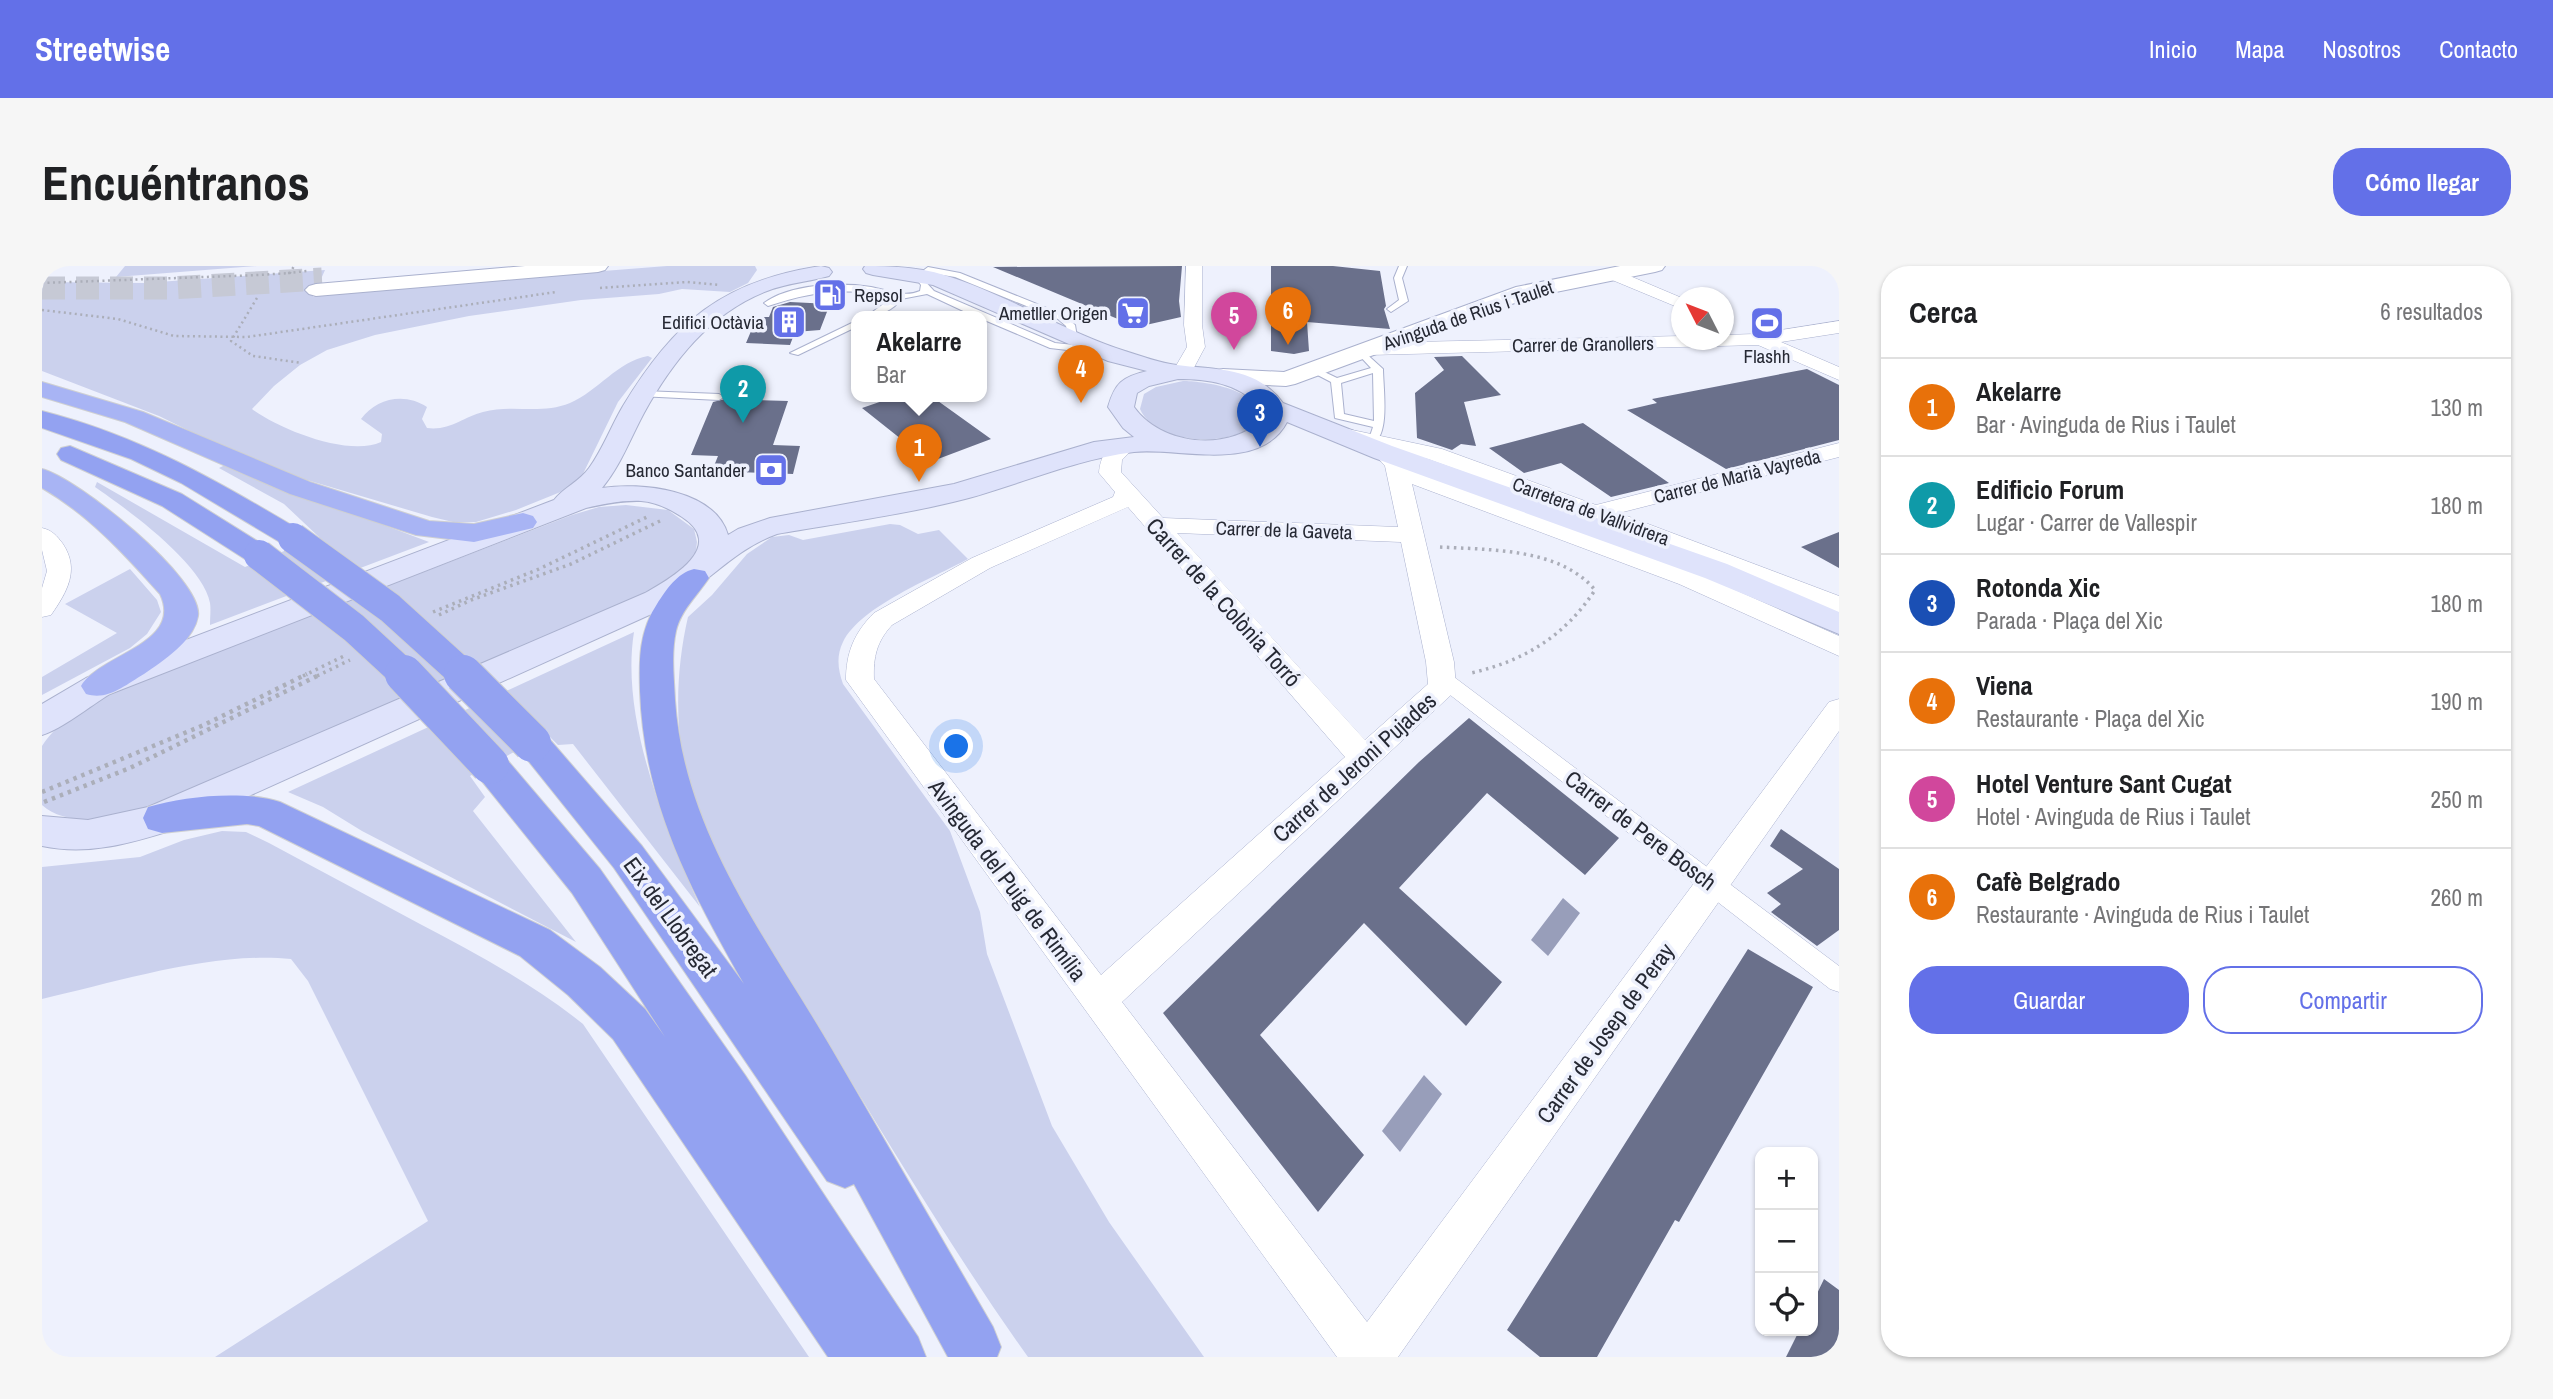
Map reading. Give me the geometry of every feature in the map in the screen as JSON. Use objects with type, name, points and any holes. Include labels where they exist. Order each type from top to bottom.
[{"type":"highway","points":[[42,389],[134,417],[300,488],[426,529],[474,533],[523,522]]},
{"type":"highway","points":[[42,396],[92,416],[140,453]]},
{"type":"highway","points":[[42,419],[140,453]]},
{"type":"highway","name":"Eix del Llobregat","points":[[42,443],[87,460],[172,500],[260,555],[354,628],[420,690],[490,765],[586,881],[728,1091],[898,1357]]},
{"type":"highway","name":"Eix del Llobregat","points":[[140,453],[220,493],[293,538],[390,608],[457,668],[532,743],[628,857],[976,1352]]},
{"type":"highway","points":[[42,477],[65,488],[97,510],[174,590],[181,604],[181,617],[176,630],[146,655],[98,686]]},
{"type":"highway","points":[[701,569],[663,622],[658,650],[656,691],[661,735],[680,812],[696,857],[714,892],[795,1028],[976,1352]]},
{"type":"highway","points":[[162,818],[247,809],[266,812],[535,943],[584,981],[629,1024],[838,1325],[864,1357]]},
{"type":"main road","points":[[790,266],[822,272]]},
{"type":"main road","points":[[556,509],[597,480],[643,394],[681,341],[700,322],[729,301],[770,284],[822,272],[879,267],[926,275],[1110,353],[1180,372]]},
{"type":"main road","points":[[1110,353],[1133,375],[1130,386]]},
{"type":"main road","points":[[1114,446],[1121,432],[1122,395],[1130,386],[1149,377],[1180,372]]},
{"type":"main road","name":"Carretera de Vallvidrera","points":[[1180,372],[1223,376],[1248,385],[1271,404],[1716,572],[1839,624]]},
{"type":"main road","points":[[1261,436],[1274,422],[1271,404]]},
{"type":"main road","points":[[1123,413],[1144,432],[1177,444]]},
{"type":"main road","name":"Carretera de Vallvidrera","points":[[1177,444],[1231,446],[1261,436],[1320,436],[1383,445]]},
{"type":"main road","points":[[42,722],[63,706],[98,686],[556,509],[601,496],[633,493],[657,496],[688,507],[704,517],[742,524],[821,516],[958,492],[1114,446],[1177,444]]},
{"type":"main road","points":[[614,451],[626,474],[657,496]]},
{"type":"main road","points":[[51,835],[108,833],[162,818],[656,600],[748,535],[821,516]]},
{"type":"main road","points":[[701,569],[714,541],[711,528],[704,517]]},
{"type":"street","points":[[481,266],[319,284],[598,266]]},
{"type":"street","points":[[1180,372],[1196,347],[1193,325],[1194,266]]},
{"type":"street","name":"Avinguda de Rius i Taulet","points":[[1223,376],[1286,379],[1369,357],[1524,292],[1606,270],[1655,266]]},
{"type":"street","points":[[1606,270],[1671,299]]},
{"type":"street","points":[[1734,327],[1839,374]]},
{"type":"street","name":"Carrer de Granollers","points":[[1369,357],[1762,339],[1839,327]]},
{"type":"street","points":[[1271,404],[1286,379]]},
{"type":"street","name":"Carretera de Vallvidrera","points":[[1383,445],[1434,454],[1759,572],[1839,605]]},
{"type":"street","name":"Carretera de Vallvidrera","points":[[1383,445],[1427,483],[1717,591],[1839,647]]},
{"type":"street","name":"Carrer de Jeroni Pujades","points":[[1098,1000],[1442,687],[1443,679],[1414,541],[1383,445]]},
{"type":"street","name":"Carrer de la Colònia Torró","points":[[1114,446],[1109,465],[1110,473],[1363,758]]},
{"type":"street","name":"Carrer de Marià Vayreda","points":[[1594,512],[1839,450]]},
{"type":"street","name":"Avinguda del Puig de Rimília","points":[[1127,491],[1122,501],[981,563],[883,619],[870,631],[862,646],[860,680],[1365,1357]]},
{"type":"street","name":"Carrer de la Gaveta","points":[[1155,525],[1414,541]]},
{"type":"street","points":[[42,535],[50,542],[60,564],[59,581],[42,609]]},
{"type":"street","name":"Carrer de Pere Bosch","points":[[1443,679],[1839,981]]},
{"type":"street","name":"Carrer de Josep de Peray","points":[[1370,1357],[1839,709]]},
{"type":"lane","points":[[1391,309],[1404,301],[1398,278],[1403,266]]},
{"type":"lane","points":[[770,284],[797,292],[864,289],[898,296],[917,296],[924,292],[926,275]]},
{"type":"lane","points":[[926,275],[932,293],[971,311]]},
{"type":"lane","points":[[880,311],[895,302],[898,296]]},
{"type":"lane","points":[[987,318],[1053,346],[1110,353]]},
{"type":"lane","points":[[795,353],[851,326]]},
{"type":"lane","points":[[1336,381],[1369,357],[1383,445]]},
{"type":"lane","points":[[1313,370],[1336,381]]},
{"type":"lane","points":[[1334,426],[1336,381]]},
{"type":"lane","points":[[643,394],[719,397]]},
{"type":"path","points":[[42,283],[144,283],[208,279],[290,273],[294,266]]},
{"type":"path","points":[[590,289],[687,282],[723,285]]},
{"type":"path","points":[[42,310],[118,319],[174,336],[230,338],[288,333],[386,316],[566,291]]},
{"type":"path","points":[[230,338],[257,298]]},
{"type":"path","points":[[230,338],[253,356],[302,363]]},
{"type":"path","points":[[1414,541],[1533,557],[1569,567],[1589,578],[1595,590],[1571,622],[1552,639],[1520,657],[1484,671],[1443,679]]},
{"type":"shaded area","points":[[125,266],[257,266],[116,277]]},
{"type":"shaded area","points":[[667,266],[755,266],[757,270],[748,283],[730,292],[682,289],[659,294],[581,300],[469,316],[375,335],[327,350],[300,365],[252,409],[279,425],[314,439],[367,446],[381,442],[382,434],[361,419],[383,402],[400,399],[418,402],[427,407],[422,419],[427,428],[443,427],[494,410],[559,407],[580,398],[627,364],[648,356],[652,358],[618,402],[580,480],[563,491],[516,510],[476,522],[453,522],[432,517],[263,467],[159,416],[42,371],[42,282],[144,283],[325,270],[313,297],[323,293]]},
{"type":"shaded area","points":[[1183,381],[1219,386],[1245,396],[1253,403],[1257,413],[1254,425],[1227,437],[1193,439],[1176,436],[1148,421],[1140,409],[1144,394],[1156,387]]},
{"type":"shaded area","points":[[225,465],[429,542],[210,625],[210,603],[194,572],[162,539],[95,487],[97,482],[245,567],[319,537],[284,504],[219,468]]},
{"type":"shaded area","points":[[626,505],[668,510],[694,529],[697,542],[695,557],[663,585],[177,800],[127,814],[90,819],[56,814],[42,805],[42,746],[67,720],[117,690],[572,515],[599,507]]},
{"type":"shaded area","points":[[890,524],[900,525],[918,534],[939,530],[968,559],[899,594],[852,629],[839,652],[843,684],[950,831],[980,912],[987,954],[1052,1126],[1109,1222],[1204,1357],[1028,1357],[947,1237],[751,921],[719,863],[694,805],[683,759],[678,711],[680,663],[688,617],[712,595],[747,554],[772,537],[789,535],[803,540]]},
{"type":"shaded area","points":[[130,569],[157,600],[161,612],[147,634],[130,648],[42,695],[42,677],[117,633],[65,604]]},
{"type":"shaded area","points":[[634,632],[631,666],[640,736],[660,808],[700,907],[573,744],[558,745],[547,734],[470,776],[485,797],[473,811],[576,942],[362,831],[323,807],[288,792]]},
{"type":"shaded area","points":[[222,831],[246,832],[269,843],[483,958],[583,1024],[809,1357],[215,1357],[428,1221],[308,981],[291,959],[230,959],[198,964],[42,999],[42,867],[140,857],[184,840]]},
{"type":"shaded area","points":[[1563,898],[1580,913],[1548,956],[1531,940]]},
{"type":"shaded area","points":[[1424,1075],[1442,1094],[1400,1152],[1382,1131]]},
{"type":"building","points":[[1182,266],[1179,301],[1181,317],[1137,327],[993,267]]},
{"type":"building","points":[[1271,266],[1333,266],[1380,271],[1386,306],[1384,309],[1390,329],[1307,322],[1309,351],[1294,354],[1271,351]]},
{"type":"building","name":"Edifici Octàvia","points":[[790,302],[830,304],[820,330],[795,332],[790,345],[746,343],[757,317],[769,317],[773,307]]},
{"type":"building","points":[[1462,356],[1501,395],[1464,402],[1476,446],[1461,444],[1452,450],[1417,438],[1415,393],[1444,370],[1434,357]]},
{"type":"building","points":[[1807,369],[1839,385],[1839,440],[1726,469],[1627,410],[1657,403],[1652,399]]},
{"type":"building","points":[[725,399],[788,401],[773,445],[800,446],[793,474],[712,471],[718,456],[691,455],[713,402]]},
{"type":"building","points":[[880,402],[939,402],[991,439],[930,462],[862,408]]},
{"type":"building","points":[[1583,423],[1669,483],[1611,497],[1561,463],[1524,473],[1489,448]]},
{"type":"building","points":[[1839,532],[1839,568],[1801,547]]},
{"type":"building","points":[[1469,718],[1619,838],[1585,875],[1487,793],[1399,888],[1502,982],[1466,1026],[1364,923],[1260,1035],[1364,1155],[1318,1212],[1163,1013],[1419,762]]},
{"type":"building","points":[[1781,829],[1839,869],[1839,930],[1817,946],[1771,912],[1781,904],[1767,893],[1803,869],[1770,846]]},
{"type":"building","points":[[1748,949],[1813,987],[1679,1222],[1675,1220],[1597,1357],[1540,1357],[1507,1330]]},
{"type":"building","points":[[1824,1279],[1839,1290],[1839,1357],[1786,1357],[1796,1336],[1818,1336],[1818,1292]]},
{"type":"tunnel","points":[[42,288],[170,288],[322,279]]},
{"type":"place","name":"Repsol","points":[[830,295]]},
{"type":"place","name":"Ametller Origen","points":[[1133,313]]},
{"type":"place","name":"Edifici Octàvia","points":[[789,322]]},
{"type":"place","name":"Flashh","points":[[1767,323]]},
{"type":"place","name":"Cafè Belgrado","points":[[1288,345]]},
{"type":"place","name":"Hotel Venture Sant Cugat","points":[[1234,350]]},
{"type":"place","name":"Viena","points":[[1081,403]]},
{"type":"place","name":"Edificio Forum","points":[[743,423]]},
{"type":"place","name":"Rotonda Xic","points":[[1260,447]]},
{"type":"place","name":"Banco Santander","points":[[771,470]]},
{"type":"place","name":"Akelarre","points":[[919,482]]}]
